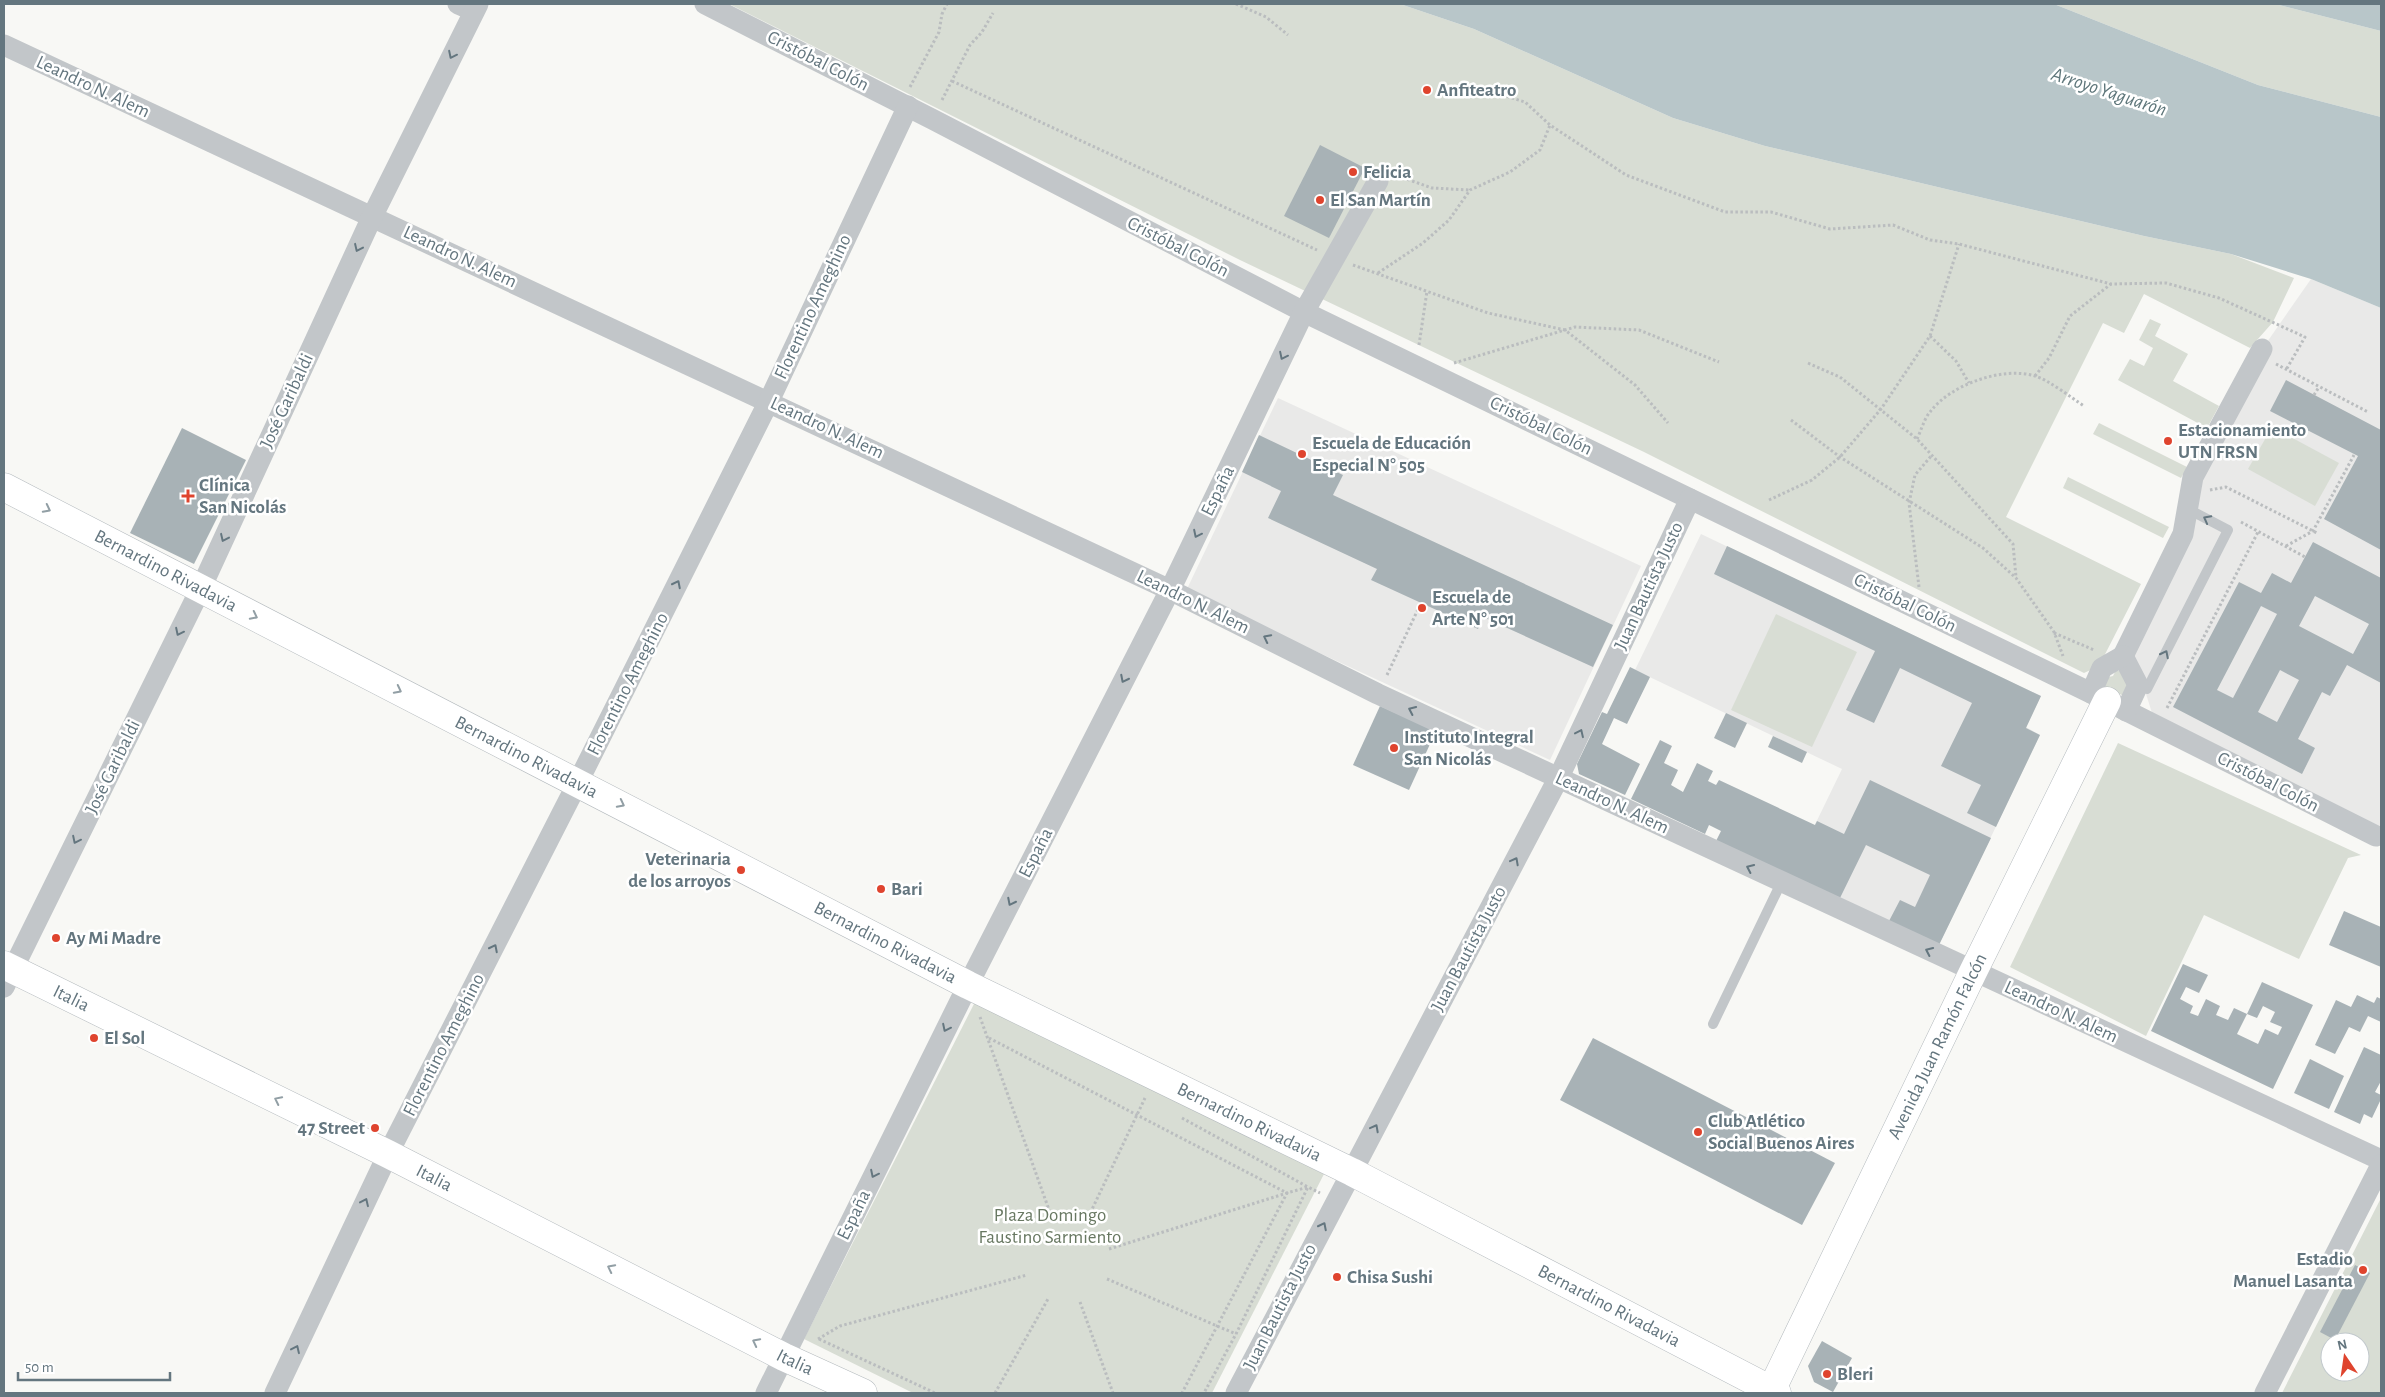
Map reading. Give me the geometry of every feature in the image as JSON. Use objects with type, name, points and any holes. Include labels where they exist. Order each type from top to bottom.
[{"type":"street","name":"Cristóbal Colón","points":[[705,4],[905,105],[1304,312],[2100,698],[2378,838]]},
{"type":"street","name":"José Garibaldi","points":[[7,974],[201,588],[470,6]]},
{"type":"street","name":"Leandro N. Alem","points":[[4,45],[1170,590],[1378,694],[1559,777],[1781,883],[2381,1160]]},
{"type":"street","name":"Florentino Ameghino","points":[[275,1393],[388,1154],[578,782],[769,401],[905,105]]},
{"type":"street","name":"España","points":[[766,1393],[968,985],[1170,590],[1304,312],[1386,178]]},
{"type":"street","points":[[2120,658],[2138,685],[2100,698],[2102,668],[2120,658],[2183,534],[2193,477],[2260,352]]},
{"type":"street","name":"Bernardino Rivadavia","points":[[4,487],[968,985],[1352,1172],[1773,1392]]},
{"type":"street","name":"Juan Bautista Justo","points":[[1236,1393],[1559,777],[1690,498]]},
{"type":"street","name":"Avenida Juan Ramón Falcón","points":[[1773,1392],[1973,972],[2100,698]]},
{"type":"street","name":"Italia","points":[[7,974],[388,1154],[784,1356],[863,1393]]},
{"type":"street","points":[[2265,1393],[2381,1165]]},
{"type":"lane","points":[[2138,685],[2147,689],[2228,530],[2189,501]]},
{"type":"lane","points":[[1713,1024],[1781,883]]},
{"type":"path","points":[[905,105],[939,32],[942,14],[947,4]]},
{"type":"path","points":[[1236,4],[1266,17],[1288,36]]},
{"type":"path","points":[[932,119],[970,45],[982,32],[993,13]]},
{"type":"path","points":[[952,81],[1336,258],[1488,313],[1565,330],[1635,385],[1668,423]]},
{"type":"path","points":[[1482,88],[1525,102],[1550,125],[1626,176],[1725,212],[1771,212],[1830,229],[1893,225],[1930,240],[1959,244],[2111,284],[2166,283],[2219,298],[2305,337],[2286,370]]},
{"type":"path","points":[[1386,178],[1432,188],[1470,190],[1510,172],[1540,150],[1550,125]]},
{"type":"path","points":[[1377,274],[1423,243],[1449,220],[1470,190]]},
{"type":"path","points":[[1769,500],[1812,480],[1840,457],[1881,409],[1930,336],[1959,244]]},
{"type":"path","points":[[2035,376],[2049,358],[2070,316],[2111,284]]},
{"type":"path","points":[[1427,291],[1419,344],[1425,371],[1575,327],[1639,330],[1719,362]]},
{"type":"path","points":[[1930,336],[1956,361],[1969,383]]},
{"type":"path","points":[[2260,352],[2286,370],[2368,412]]},
{"type":"path","points":[[1808,363],[1840,378],[1917,439],[2013,544],[2016,578]]},
{"type":"path","points":[[1917,439],[1930,412],[1953,390],[1969,383],[2005,374],[2035,376],[2084,406]]},
{"type":"path","points":[[2314,395],[2319,387]]},
{"type":"path","points":[[1791,420],[1840,457],[1983,548],[2016,578],[2100,698]]},
{"type":"path","points":[[2286,546],[2315,532],[2354,454]]},
{"type":"path","points":[[1922,611],[1909,502],[1915,474],[1932,455]]},
{"type":"path","points":[[2189,501],[2226,487],[2315,532]]},
{"type":"path","points":[[2233,518],[2305,557]]},
{"type":"path","points":[[2157,726],[2258,532]]},
{"type":"path","points":[[1378,694],[1421,604]]},
{"type":"path","points":[[2054,632],[2120,658]]},
{"type":"path","points":[[978,1014],[984,1016]]},
{"type":"path","points":[[976,1019],[978,1014]]},
{"type":"path","points":[[978,1014],[989,1038],[1052,1221]]},
{"type":"path","points":[[989,1038],[1287,1192]]},
{"type":"path","points":[[1136,1093],[1154,1102]]},
{"type":"path","points":[[1086,1222],[1145,1098]]},
{"type":"path","points":[[1179,1116],[1336,1201]]},
{"type":"path","points":[[1109,1249],[1308,1187]]},
{"type":"path","points":[[1204,1393],[1236,1334],[1308,1187]]},
{"type":"path","points":[[1182,1393],[1287,1192]]},
{"type":"path","points":[[818,1339],[840,1326],[1027,1275]]},
{"type":"path","points":[[1107,1279],[1218,1324],[1236,1334]]},
{"type":"path","points":[[995,1393],[1048,1299]]},
{"type":"path","points":[[1080,1302],[1113,1393]]},
{"type":"path","points":[[818,1339],[822,1330]]},
{"type":"path","points":[[818,1339],[934,1393]]},
{"type":"shaded area","points":[[2311,279],[2381,308],[2381,822],[2378,831],[2153,716],[2133,653],[2201,472],[2258,355]]},
{"type":"shaded area","name":"Escuela de Arte N° 501","points":[[1278,398],[1641,566],[1550,760],[1186,591]]},
{"type":"shaded area","points":[[1701,534],[2041,696],[2026,727],[2040,735],[1939,945],[1791,874],[1842,769],[1635,670]]},
{"type":"green space","points":[[729,4],[1400,4],[1474,29],[1673,118],[1765,146],[2144,236],[2231,254],[2294,278],[2273,322],[2250,348],[2144,294],[2124,333],[2103,323],[2006,517],[2141,584],[2099,666],[2084,673],[1644,452],[1240,260]]},
{"type":"green space","points":[[2054,4],[2275,4],[2381,31],[2381,117],[2258,85]]},
{"type":"green space","points":[[2150,319],[2161,324],[2155,336],[2188,354],[2173,381],[2219,406],[2207,428],[2118,380],[2130,359],[2144,366],[2153,348],[2139,340]]},
{"type":"green space","points":[[2099,423],[2187,467],[2181,478],[2093,434]]},
{"type":"green space","points":[[2272,427],[2339,463],[2315,506],[2248,469]]},
{"type":"green space","points":[[2068,477],[2169,527],[2163,538],[2063,488]]},
{"type":"green space","points":[[1776,614],[1857,652],[1812,747],[1731,710]]},
{"type":"green space","points":[[2116,670],[2122,672],[2129,686],[2124,696],[2101,685],[2104,678],[2113,676]]},
{"type":"green space","points":[[2118,743],[2361,855],[2348,858],[2299,959],[2204,915],[2146,1036],[2010,967]]},
{"type":"green space","name":"Plaza Domingo Faustino Sarmiento","points":[[976,1000],[1324,1174],[1212,1393],[913,1393],[804,1339]]},
{"type":"green space","name":"Estadio Manuel Lasanta","points":[[2381,1198],[2381,1393],[2282,1393]]},
{"type":"water","name":"Arroyo Yaguarón","points":[[1400,4],[2054,4],[2258,85],[2381,117],[2381,308],[2311,279],[2231,254],[2144,236],[1765,146],[1673,118],[1474,29]]},
{"type":"water","points":[[2275,4],[2381,4],[2381,31]]},
{"type":"building","name":"El San Martín","points":[[1320,145],[1365,168],[1329,238],[1284,216]]},
{"type":"building","points":[[2286,380],[2381,430],[2381,550],[2324,519],[2358,456],[2270,411]]},
{"type":"building","name":"Clínica San Nicolás","points":[[182,428],[246,460],[194,564],[130,533]]},
{"type":"building","points":[[1259,435],[1343,475],[1333,495],[1613,625],[1593,667],[1483,617],[1478,629],[1371,580],[1377,569],[1268,518],[1281,491],[1242,472]]},
{"type":"building","points":[[2313,542],[2381,578],[2381,683],[2347,665],[2330,696],[2322,692],[2298,739],[2315,748],[2302,774],[2173,707],[2239,582],[2261,593],[2272,573],[2291,583]],"holes":[[[2315,596],[2369,624],[2353,654],[2299,626]],[[2261,606],[2277,614],[2233,698],[2217,690]],[[2280,670],[2299,680],[2277,722],[2258,712]]]},
{"type":"building","points":[[1727,546],[2041,696],[2026,728],[2040,735],[1996,827],[1967,813],[1981,785],[1941,766],[1972,703],[1900,668],[1874,723],[1846,710],[1875,651],[1714,574]]},
{"type":"building","points":[[1630,667],[1650,677],[1627,724],[1614,718],[1602,744],[1640,764],[1625,795],[1579,774],[1577,764],[1602,712],[1607,714]]},
{"type":"building","name":"Instituto Integral San Nicolás","points":[[1380,706],[1436,731],[1409,790],[1353,765]]},
{"type":"building","points":[[1726,713],[1747,723],[1735,748],[1714,738]]},
{"type":"building","points":[[1773,736],[1807,752],[1802,763],[1768,747]]},
{"type":"building","points":[[1660,740],[1672,746],[1664,763],[1678,770],[1671,785],[1683,792],[1697,763],[1713,771],[1708,781],[1716,785],[1719,780],[1815,825],[1817,821],[1844,834],[1870,780],[1991,838],[1939,945],[1889,921],[1900,900],[1915,907],[1930,875],[1866,845],[1840,898],[1716,841],[1721,831],[1709,825],[1705,834],[1631,799]]},
{"type":"building","points":[[2344,911],[2381,927],[2381,967],[2329,945]]},
{"type":"building","points":[[2183,964],[2208,975],[2199,993],[2186,987],[2180,999],[2193,1006],[2190,1013],[2198,1016],[2206,999],[2220,1006],[2216,1015],[2228,1020],[2234,1008],[2247,1014],[2262,982],[2313,1005],[2273,1089],[2151,1031]],"holes":[[[2263,1006],[2275,1012],[2270,1022],[2282,1027],[2278,1035],[2265,1029],[2258,1044],[2237,1034],[2247,1014],[2257,1018]]]},
{"type":"building","points":[[2357,995],[2374,1003],[2377,997],[2381,999],[2381,1022],[2368,1016],[2360,1032],[2349,1027],[2335,1054],[2315,1045],[2336,1000],[2351,1007]]},
{"type":"building","name":"Club Atlético Social Buenos Aires","points":[[1593,1038],[1835,1163],[1802,1225],[1560,1100]]},
{"type":"building","points":[[2364,1047],[2381,1055],[2381,1081],[2375,1092],[2381,1095],[2381,1099],[2372,1118],[2364,1114],[2360,1124],[2334,1112]]},
{"type":"building","points":[[2310,1059],[2344,1076],[2329,1109],[2294,1093]]},
{"type":"building","points":[[2355,1265],[2370,1273],[2339,1332],[2320,1332]]},
{"type":"building","name":"Bleri","points":[[1822,1341],[1852,1358],[1833,1392],[1814,1382],[1808,1366]]},
{"type":"place","name":"Anfiteatro","points":[[1427,90]]},
{"type":"place","name":"Felicia","points":[[1353,172]]},
{"type":"place","name":"El San Martín","points":[[1320,200]]},
{"type":"place","name":"Estacionamiento UTN FRSN","points":[[2168,441]]},
{"type":"place","name":"Escuela de Educación Especial N° 505","points":[[1302,454]]},
{"type":"place","name":"Clínica San Nicolás","points":[[188,496]]},
{"type":"place","name":"Escuela de Arte N° 501","points":[[1422,608]]},
{"type":"place","name":"Instituto Integral San Nicolás","points":[[1394,748]]},
{"type":"place","name":"Veterinaria de los arroyos","points":[[741,870]]},
{"type":"place","name":"Bari","points":[[881,889]]},
{"type":"place","name":"Ay Mi Madre","points":[[56,938]]},
{"type":"place","name":"El Sol","points":[[94,1038]]},
{"type":"place","name":"47 Street","points":[[375,1128]]},
{"type":"place","name":"Club Atlético Social Buenos Aires","points":[[1698,1132]]},
{"type":"place","name":"Estadio Manuel Lasanta","points":[[2363,1270]]},
{"type":"place","name":"Chisa Sushi","points":[[1337,1277]]},
{"type":"place","name":"Bleri","points":[[1827,1374]]}]
